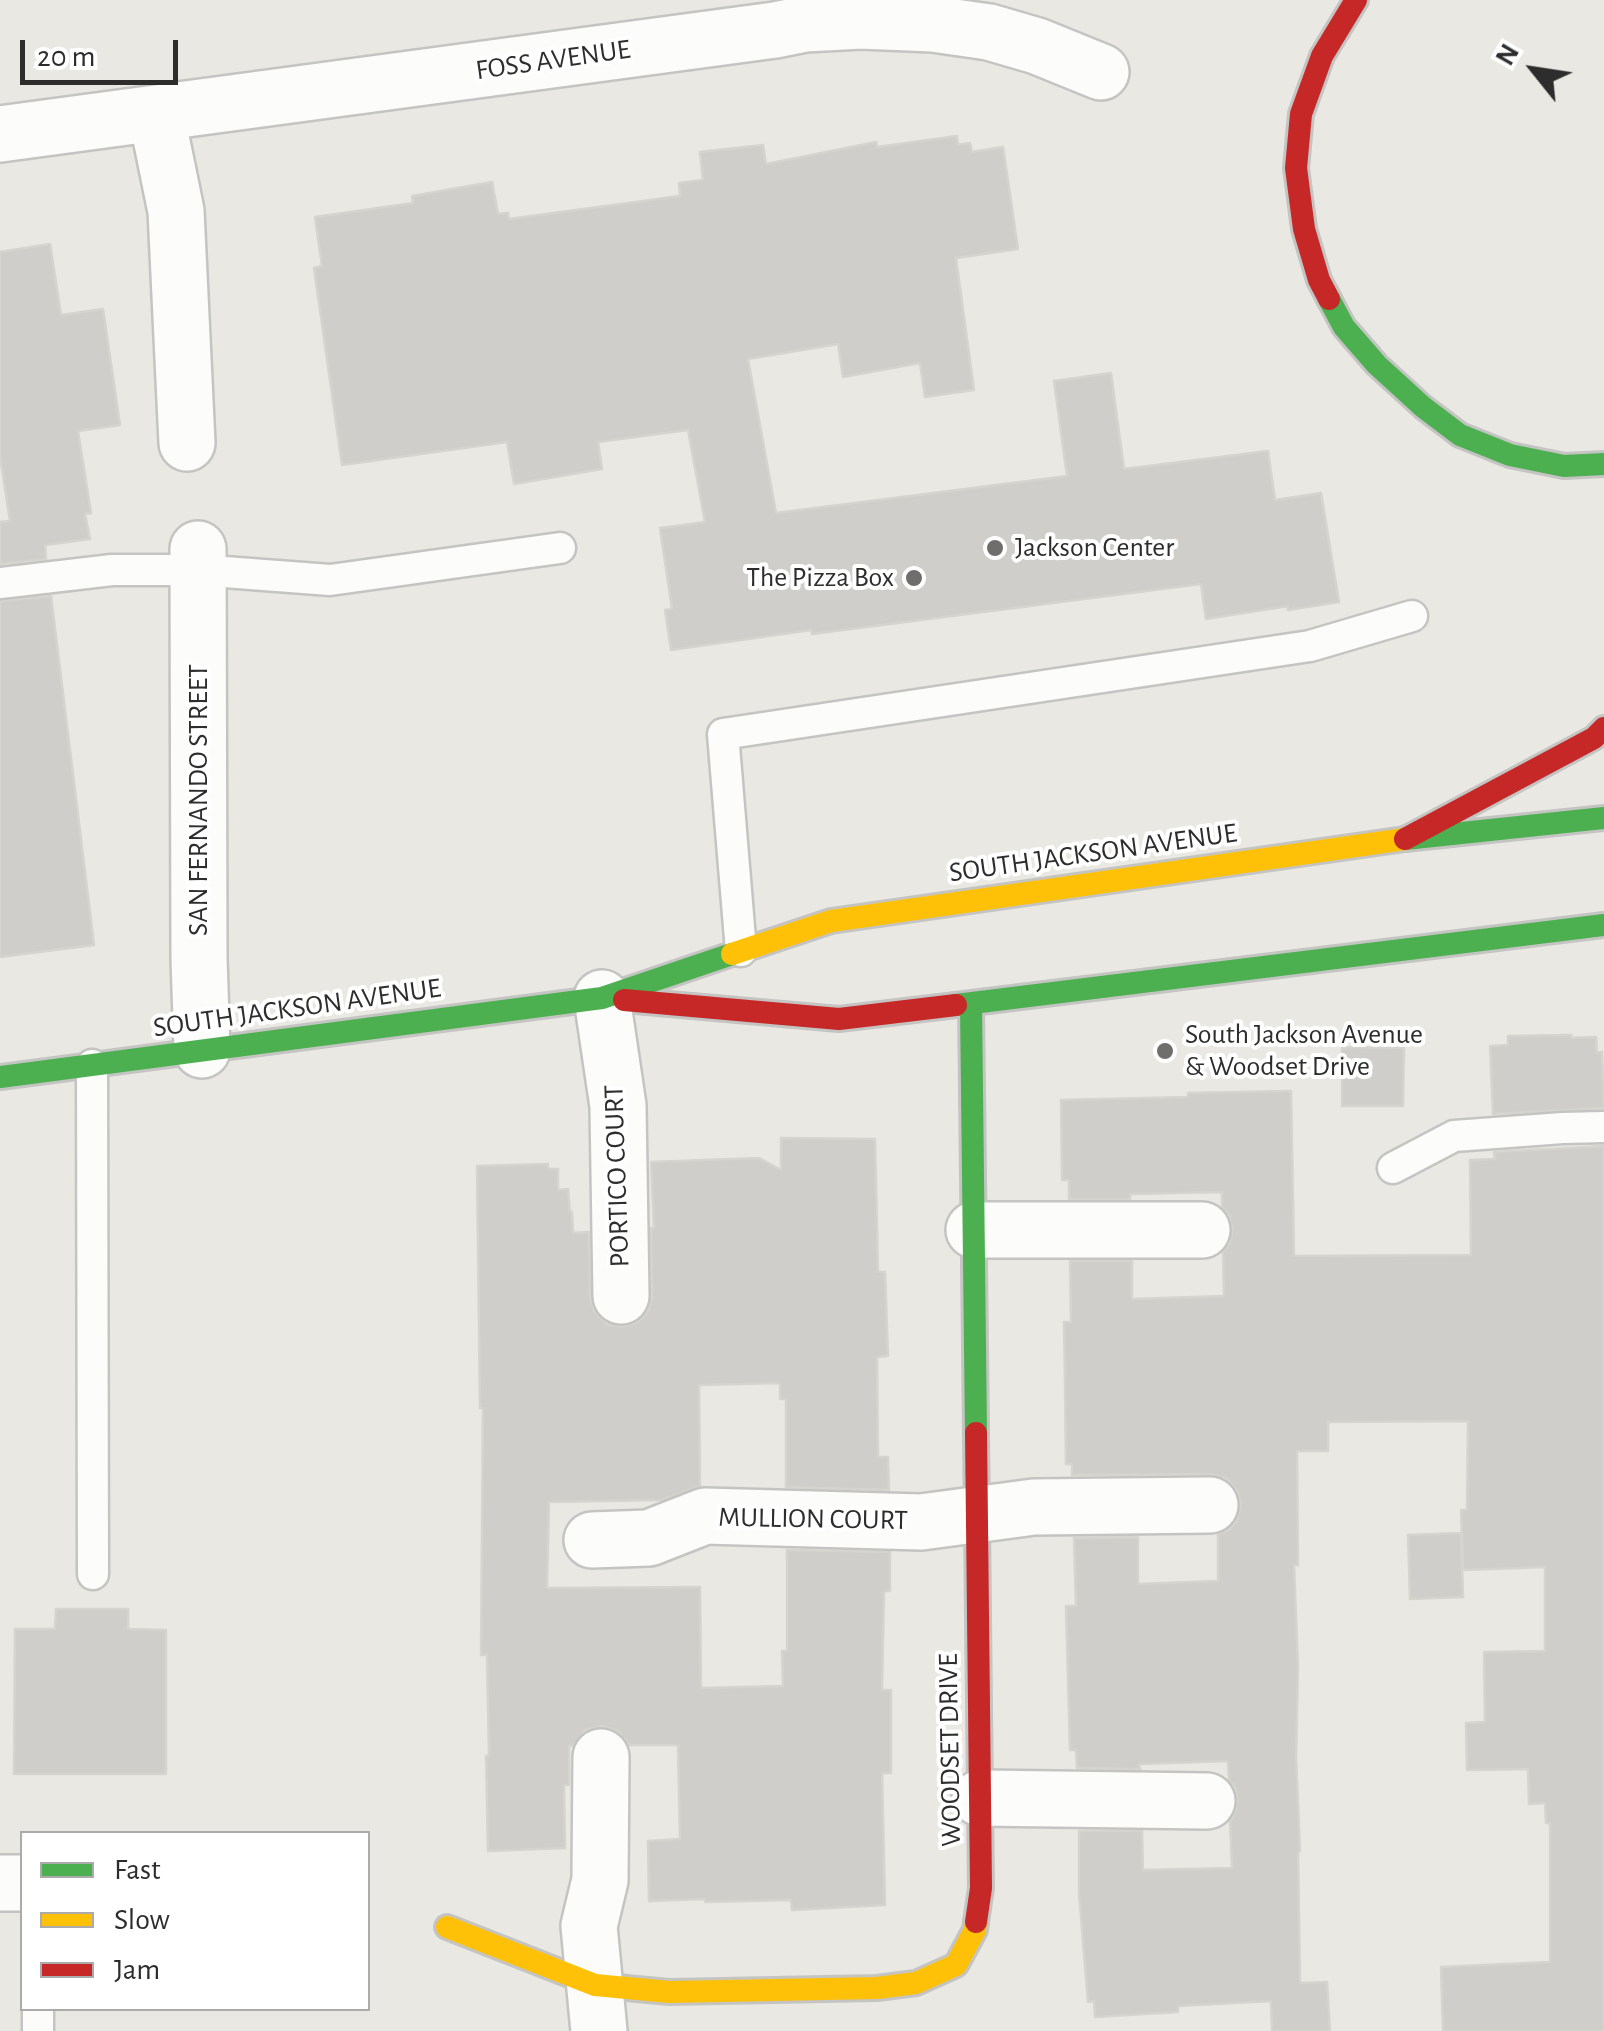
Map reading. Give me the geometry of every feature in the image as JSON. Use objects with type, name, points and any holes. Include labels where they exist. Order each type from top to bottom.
[{"type":"main road","points":[[1356,0],[1322,56],[1301,114],[1296,168],[1304,229],[1319,280],[1344,327],[1377,365],[1460,435],[1510,455],[1564,466],[1604,464]]},
{"type":"main road","points":[[1405,838],[1594,738],[1604,728]]},
{"type":"main road","name":"SOUTH JACKSON AVENUE","points":[[0,1077],[602,998],[831,922],[1405,838],[1604,818]]},
{"type":"main road","name":"SOUTH JACKSON AVENUE","points":[[602,998],[839,1019],[1604,926]]},
{"type":"main road","name":"WOODSET DRIVE","points":[[447,1927],[597,2008],[669,1992],[877,1988],[916,1983],[956,1966],[975,1930],[982,1888],[971,1004]]},
{"type":"street","name":"FOSS AVENUE","points":[[0,134],[805,24],[862,20],[988,32],[1037,46],[1101,72]]},
{"type":"street","points":[[156,113],[176,212],[187,443]]},
{"type":"street","name":"SAN FERNANDO STREET","points":[[198,559],[202,1050]]},
{"type":"street","name":"PORTICO COURT","points":[[602,998],[618,1106],[621,1296]]},
{"type":"street","points":[[974,1230],[1202,1230]]},
{"type":"street","name":"MULLION COURT","points":[[592,1540],[649,1538],[705,1516],[921,1522],[1034,1507],[1210,1505]]},
{"type":"street","points":[[597,2008],[589,1926],[600,1880],[601,1757]]},
{"type":"street","points":[[980,1798],[1207,1801]]},
{"type":"lane","points":[[0,583],[198,559],[330,580],[560,548]]},
{"type":"lane","points":[[741,951],[723,734],[1310,646],[1412,616]]},
{"type":"lane","points":[[92,1065],[93,1574]]},
{"type":"lane","points":[[1393,1168],[1454,1136],[1604,1127]]},
{"type":"building","points":[[957,136],[958,145],[970,143],[972,152],[1003,147],[1018,249],[956,258],[974,390],[925,397],[920,363],[843,377],[838,344],[748,359],[776,513],[1067,476],[1054,381],[1111,373],[1124,469],[1268,451],[1275,500],[1321,493],[1339,602],[1206,619],[1201,584],[671,650],[665,610],[672,609],[660,528],[705,522],[688,430],[598,442],[602,469],[514,484],[507,442],[342,465],[314,268],[322,266],[315,217],[413,203],[412,196],[492,182],[498,214],[508,213],[509,219],[680,196],[679,183],[703,180],[700,152],[763,145],[766,164],[876,142],[877,147]]},
{"type":"building","points":[[50,244],[61,315],[103,309],[120,425],[78,431],[91,513],[85,514],[90,539],[45,545],[46,559],[0,564],[0,522],[10,521],[0,456],[0,252]]},
{"type":"building","points":[[51,596],[94,945],[0,957],[0,601]]},
{"type":"building","points":[[1508,1036],[1596,1037],[1597,1053],[1602,1052],[1604,1108],[1493,1114],[1490,1046],[1508,1045]]},
{"type":"building","points":[[1342,1047],[1404,1048],[1403,1106],[1342,1106]]},
{"type":"building","points":[[1291,1091],[1294,1256],[1471,1255],[1470,1160],[1495,1159],[1494,1152],[1604,1146],[1604,2031],[1443,2031],[1441,1967],[1550,1962],[1550,1823],[1546,1823],[1545,1803],[1529,1804],[1528,1769],[1467,1770],[1466,1723],[1485,1722],[1484,1652],[1545,1651],[1545,1567],[1463,1570],[1461,1510],[1467,1510],[1468,1421],[1328,1422],[1328,1451],[1297,1451],[1298,1565],[1294,1565],[1300,1983],[1327,1982],[1330,2031],[1272,2031],[1271,2001],[1178,2006],[1178,2012],[1095,2017],[1094,2001],[1088,2002],[1079,1893],[1079,1831],[1142,1831],[1143,1870],[1232,1868],[1230,1821],[1238,1800],[1229,1780],[1228,1761],[1139,1764],[1140,1769],[1077,1768],[1076,1750],[1070,1750],[1066,1606],[1076,1606],[1074,1538],[1138,1537],[1138,1584],[1218,1581],[1218,1534],[1237,1521],[1241,1504],[1237,1490],[1226,1478],[1211,1474],[1072,1475],[1072,1464],[1066,1464],[1064,1322],[1071,1322],[1070,1261],[1132,1261],[1132,1299],[1224,1296],[1223,1252],[1233,1229],[1222,1207],[1222,1192],[1069,1199],[1069,1180],[1062,1180],[1061,1100]]},
{"type":"building","points":[[781,1138],[875,1139],[878,1272],[885,1272],[888,1356],[877,1357],[878,1457],[888,1457],[889,1490],[786,1487],[786,1399],[780,1399],[780,1383],[699,1385],[700,1486],[661,1500],[549,1502],[547,1588],[700,1587],[701,1688],[783,1686],[787,1550],[890,1552],[890,1591],[884,1591],[882,1690],[891,1690],[891,1773],[882,1773],[885,1905],[792,1910],[791,1900],[649,1901],[648,1841],[680,1839],[678,1745],[629,1745],[618,1731],[602,1726],[585,1730],[569,1746],[569,1785],[564,1785],[565,1848],[488,1851],[487,1655],[481,1655],[483,1408],[477,1166],[548,1164],[548,1169],[558,1169],[558,1190],[568,1189],[573,1233],[589,1232],[590,1296],[594,1311],[607,1324],[622,1327],[638,1322],[649,1310],[652,1296],[651,1162],[759,1158],[781,1170]]},
{"type":"building","points":[[1461,1533],[1463,1597],[1410,1599],[1408,1535]]},
{"type":"building","points":[[56,1609],[128,1609],[128,1629],[166,1630],[166,1774],[14,1774],[15,1629],[55,1629]]},
{"type":"traffic: fast","points":[[1329,299],[1344,327],[1377,365],[1460,435],[1510,455],[1564,466],[1604,464]]},
{"type":"traffic: fast","points":[[1405,839],[1604,818]]},
{"type":"traffic: fast","points":[[956,1005],[1604,925]]},
{"type":"traffic: fast","points":[[0,1077],[602,998],[732,954]]},
{"type":"traffic: fast","points":[[971,1004],[976,1433]]},
{"type":"traffic: slow","points":[[732,954],[831,921],[1405,839]]},
{"type":"traffic: slow","points":[[447,1927],[595,1985],[669,1992],[877,1988],[916,1983],[956,1965],[976,1922]]},
{"type":"traffic: jam","points":[[1329,299],[1319,280],[1304,229],[1296,168],[1301,114],[1322,56],[1356,0]]},
{"type":"traffic: jam","points":[[1405,839],[1594,738],[1604,728]]},
{"type":"traffic: jam","points":[[624,1000],[839,1019],[956,1005]]},
{"type":"traffic: jam","points":[[976,1433],[981,1888],[976,1922]]},
{"type":"place","name":"Jackson Center","points":[[995,548]]},
{"type":"place","name":"The Pizza Box","points":[[914,578]]},
{"type":"place","name":"South Jackson Avenue & Woodset Drive","points":[[1165,1051]]}]
